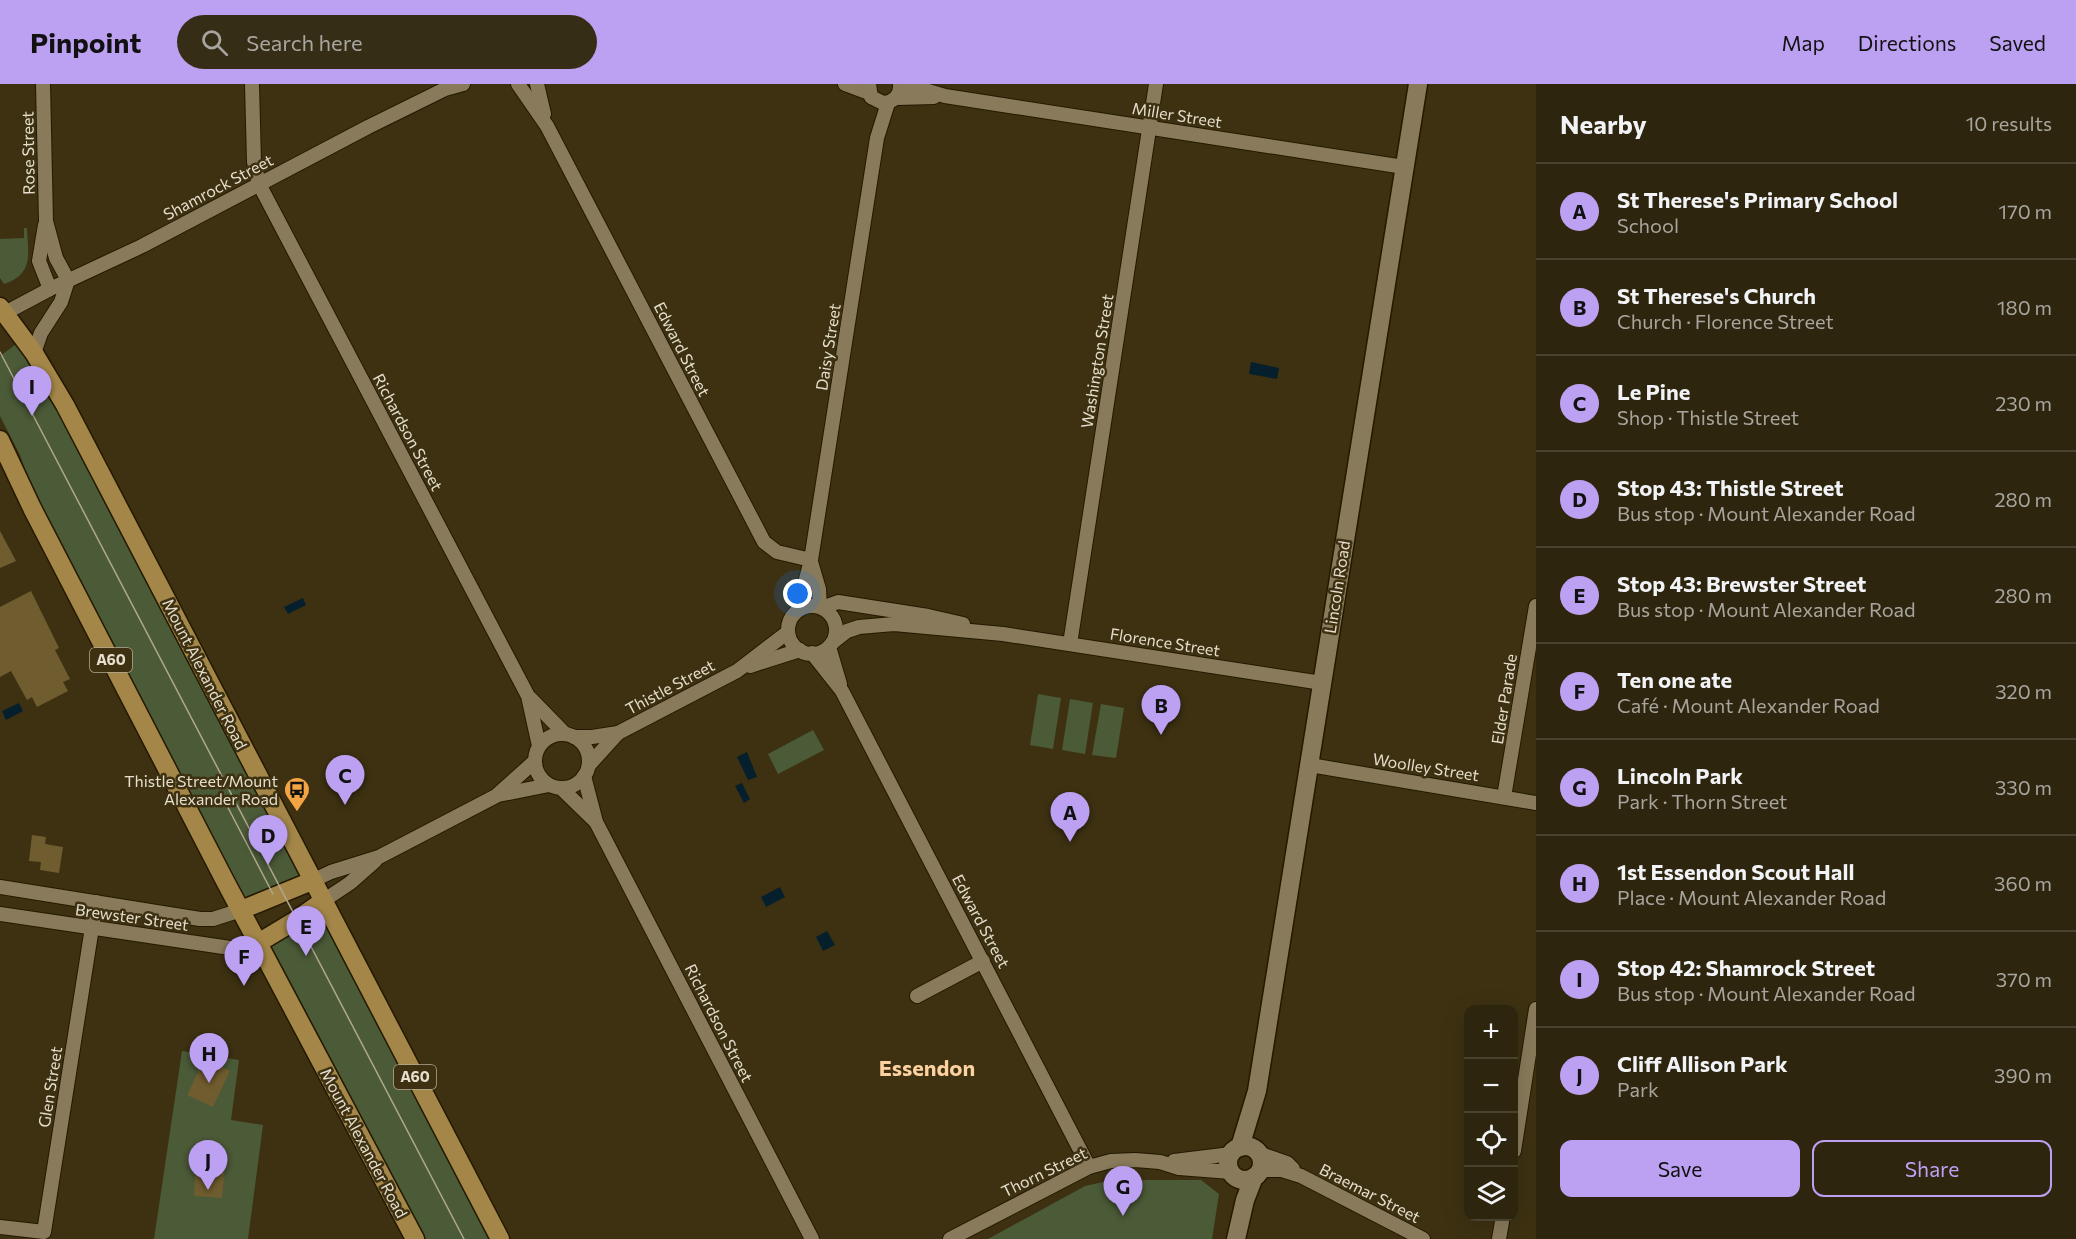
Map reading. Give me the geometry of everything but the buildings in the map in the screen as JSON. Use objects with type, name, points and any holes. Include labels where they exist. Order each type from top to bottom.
[{"type":"main road","name":"Lincoln Road","points":[[1237,1236],[1245,1200],[1257,1090],[1418,84]]},
{"type":"main road","name":"Mount Alexander Road","points":[[2,312],[34,353],[65,405],[500,1239]]},
{"type":"main road","name":"Mount Alexander Road","points":[[0,440],[32,508],[415,1239]]},
{"type":"main road","points":[[241,910],[312,880]]},
{"type":"main road","points":[[258,943],[323,901]]},
{"type":"main road","name":"Lincoln Road","points":[[1237,1236],[1232,1174],[1228,1163],[1250,1159]]},
{"type":"street","name":"Rose Street","points":[[44,84],[46,221],[39,261],[51,289]]},
{"type":"street","name":"Richardson Street","points":[[252,84],[254,162],[259,184],[528,696],[539,746]]},
{"type":"street","name":"Shamrock Street","points":[[2,312],[142,246],[447,86],[463,84]]},
{"type":"street","name":"Edward Street","points":[[518,84],[547,126],[760,535],[769,548],[777,552],[811,560]]},
{"type":"street","name":"Edward Street","points":[[537,84],[547,126]]},
{"type":"street","name":"Miller Street","points":[[845,84],[886,92],[945,96],[1404,167]]},
{"type":"street","name":"Washington Street","points":[[1070,644],[1156,84]]},
{"type":"street","name":"Daisy Street","points":[[798,610],[811,560],[886,92]]},
{"type":"street","name":"Rose Street","points":[[46,221],[56,258],[68,280]]},
{"type":"street","points":[[34,353],[41,333],[61,302],[68,280]]},
{"type":"street","name":"Daisy Street","points":[[811,560],[819,589],[821,608]]},
{"type":"street","name":"Florence Street","points":[[821,608],[838,602],[928,616],[1003,634]]},
{"type":"street","points":[[809,606],[821,608],[834,619],[836,635],[824,650],[806,652],[794,645],[788,632],[790,620],[798,610],[809,606]]},
{"type":"street","name":"Elder Parade","points":[[1504,797],[1536,607]]},
{"type":"street","name":"Florence Street","points":[[831,644],[847,631],[875,625],[894,624],[1003,634],[1322,683]]},
{"type":"street","name":"Thistle Street","points":[[570,735],[594,736],[618,733],[737,671],[788,632]]},
{"type":"street","name":"Edward Street","points":[[831,644],[842,691],[1089,1167]]},
{"type":"street","name":"Edward Street","points":[[806,652],[842,691]]},
{"type":"street","name":"Thistle Street","points":[[737,671],[806,652]]},
{"type":"street","name":"Richardson Street","points":[[528,696],[570,735]]},
{"type":"street","name":"Thistle Street","points":[[586,770],[618,733]]},
{"type":"street","points":[[496,796],[578,783],[586,770],[586,748],[570,735],[551,736],[539,746],[535,761],[539,775],[555,786]]},
{"type":"street","points":[[312,880],[379,857],[496,796],[535,761]]},
{"type":"street","name":"Woolley Street","points":[[1310,765],[1536,803]]},
{"type":"street","name":"Richardson Street","points":[[586,770],[596,822],[812,1239]]},
{"type":"street","name":"Richardson Street","points":[[555,786],[596,822]]},
{"type":"street","points":[[323,901],[350,883],[379,857]]},
{"type":"street","name":"Brewster Street","points":[[0,887],[206,919],[241,910]]},
{"type":"street","name":"Glen Street","points":[[0,1227],[44,1232],[96,902]]},
{"type":"street","name":"Brewster Street","points":[[0,914],[234,948],[258,943]]},
{"type":"street","points":[[917,996],[983,961]]},
{"type":"street","points":[[1518,1125],[1536,1009]]},
{"type":"street","name":"Thorn Street","points":[[950,1239],[1089,1167],[1111,1161],[1250,1159]]},
{"type":"street","name":"Braemar Street","points":[[1250,1159],[1287,1163],[1301,1176],[1423,1239]]},
{"type":"street","name":"Thorn Street","points":[[1160,1162],[1179,1168],[1232,1174]]},
{"type":"street","points":[[1500,1238],[1502,1221]]},
{"type":"green space","points":[[24,228],[27,228],[28,246],[25,269],[14,280],[4,284],[0,278],[0,239],[24,238]]},
{"type":"green space","points":[[15,345],[23,351],[43,383],[301,875],[245,898],[35,498],[20,455],[0,416],[0,356]]},
{"type":"green space","points":[[1038,694],[1061,698],[1053,749],[1030,745]]},
{"type":"green space","points":[[1070,699],[1093,703],[1085,754],[1062,750]]},
{"type":"green space","points":[[1101,704],[1124,708],[1116,758],[1092,755]]},
{"type":"green space","points":[[813,730],[824,750],[778,774],[768,754]]},
{"type":"green space","points":[[321,912],[491,1239],[426,1239],[271,945]]},
{"type":"green space","points":[[182,1051],[239,1060],[231,1120],[263,1125],[248,1239],[154,1239]]},
{"type":"green space","points":[[1113,1180],[1201,1180],[1219,1194],[1212,1239],[988,1239],[1085,1186]]},
{"type":"water","points":[[1251,362],[1279,368],[1277,379],[1249,374]]},
{"type":"water","points":[[303,598],[306,605],[288,614],[284,607]]},
{"type":"water","points":[[19,703],[23,711],[6,720],[2,711]]},
{"type":"water","points":[[747,752],[757,777],[748,780],[737,757]]},
{"type":"water","points":[[742,783],[750,799],[744,803],[735,786]]},
{"type":"water","points":[[780,887],[785,897],[766,907],[761,897]]},
{"type":"water","points":[[827,931],[835,945],[823,951],[816,937]]},
{"type":"tram line","points":[[0,352],[464,1239]]},
{"type":"tram line","points":[[223,798],[273,894]]},
{"type":"place","name":"Stop 42: Shamrock Street","points":[[32,416]]},
{"type":"place","name":"St Therese's Church","points":[[1161,735]]},
{"type":"place","name":"Le Pine","points":[[345,805]]},
{"type":"place","name":"Thistle Street/Mount Alexander Road","points":[[297,813]]},
{"type":"place","name":"St Therese's Primary School","points":[[1070,842]]},
{"type":"place","name":"Stop 43: Thistle Street","points":[[268,865]]},
{"type":"place","name":"Stop 43: Brewster Street","points":[[306,956]]},
{"type":"place","name":"Ten one ate","points":[[244,986]]},
{"type":"place","name":"1st Essendon Scout Hall","points":[[209,1083]]},
{"type":"place","name":"Cliff Allison Park","points":[[208,1190]]},
{"type":"place","name":"Lincoln Park","points":[[1123,1216]]},
{"type":"district","name":"Essendon","points":[[927,1068]]}]
